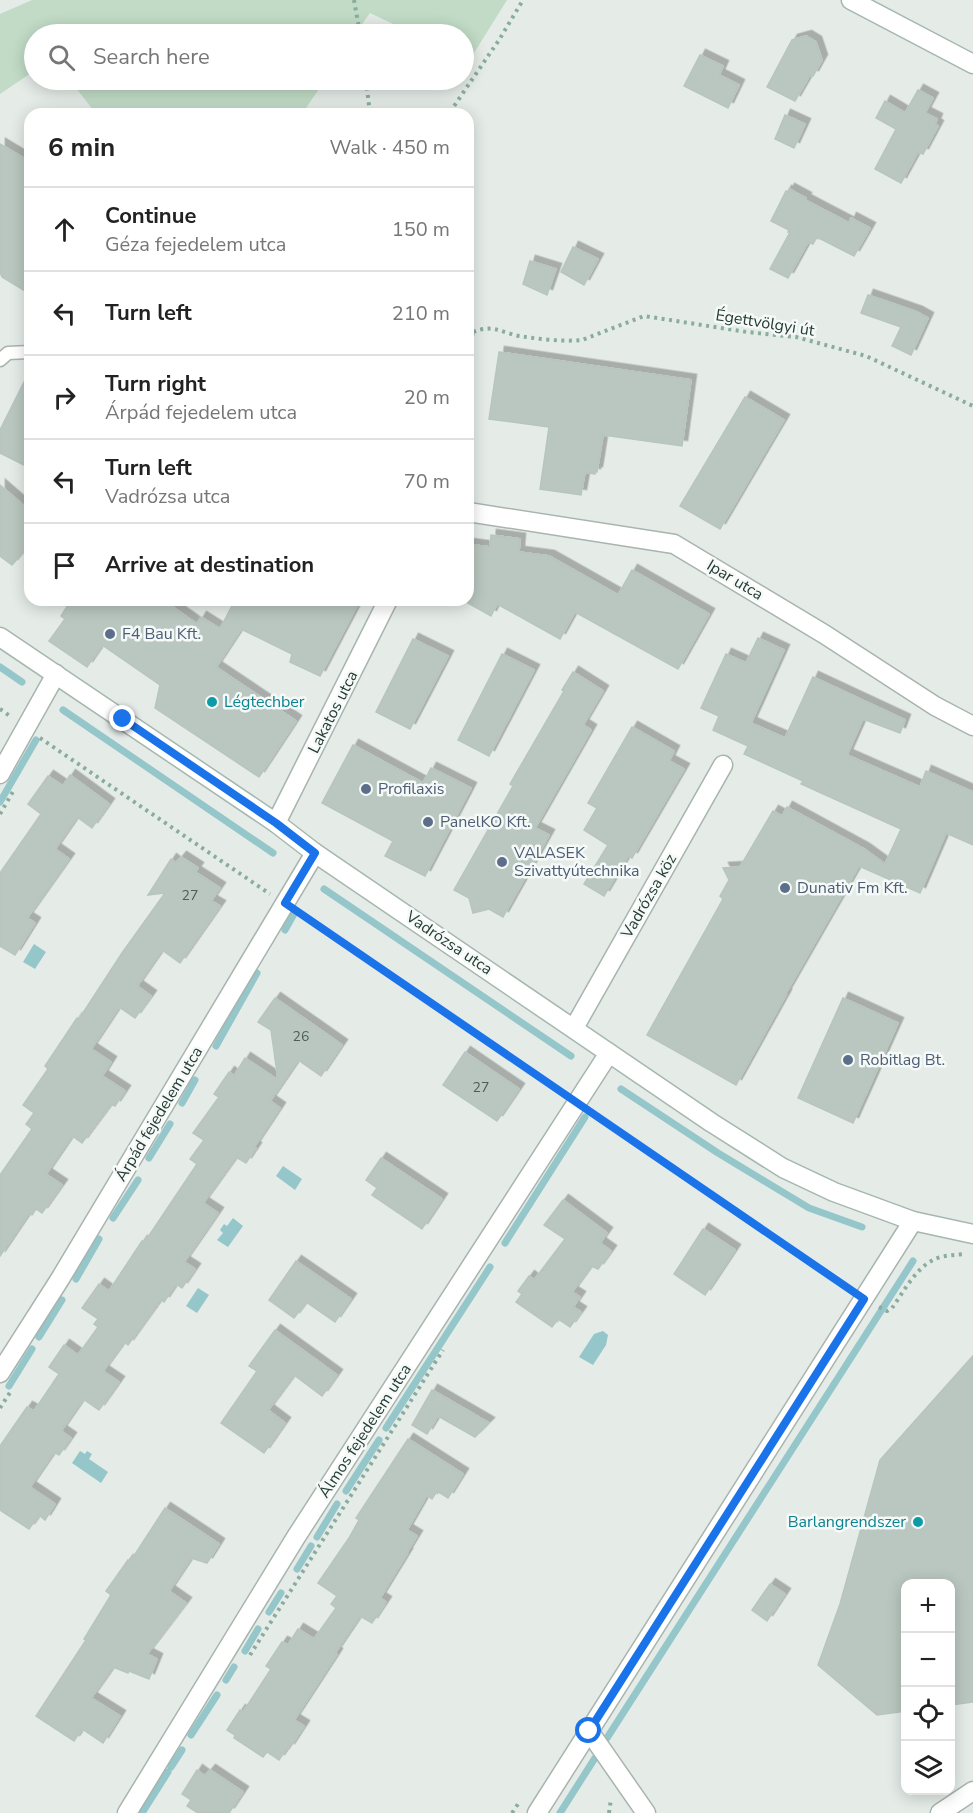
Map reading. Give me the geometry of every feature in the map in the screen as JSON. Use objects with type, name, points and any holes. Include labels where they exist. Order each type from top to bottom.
[{"type":"street","points":[[851,0],[973,64]]},
{"type":"street","name":"Ipar utca","points":[[474,514],[674,544],[824,634],[935,706],[973,726]]},
{"type":"street","name":"Lakatos utca","points":[[276,823],[385,606]]},
{"type":"street","name":"Vadrózsa utca","points":[[0,636],[712,1123],[783,1168],[834,1192],[913,1221],[973,1234]]},
{"type":"street","points":[[0,774],[56,674]]},
{"type":"street","name":"Vadrózsa köz","points":[[574,1028],[723,765]]},
{"type":"street","name":"Árpád fejedelem utca","points":[[0,1373],[60,1279],[315,853]]},
{"type":"street","name":"Álmos fejedelem utca","points":[[126,1813],[296,1537],[609,1053]]},
{"type":"street","points":[[537,1813],[913,1221]]},
{"type":"street","points":[[589,1731],[646,1813]]},
{"type":"street","points":[[940,1813],[973,1791]]},
{"type":"lane","points":[[0,360],[8,353],[24,352]]},
{"type":"path","points":[[354,0],[358,24]]},
{"type":"path","points":[[474,77],[524,0]]},
{"type":"path","points":[[367,90],[369,108]]},
{"type":"path","points":[[453,108],[465,90]]},
{"type":"path","name":"Égettvölgyi út","points":[[474,332],[485,327],[520,336],[572,341],[582,340],[644,316],[796,337],[866,356],[973,406]]},
{"type":"path","points":[[0,710],[864,1299],[887,1311],[892,1308],[917,1274],[932,1260],[944,1256],[973,1254]]},
{"type":"path","points":[[588,1123],[594,1114]]},
{"type":"path","points":[[245,1663],[448,1343]]},
{"type":"green space","points":[[32,0],[507,0],[474,53],[474,24],[393,24],[370,13],[362,24],[24,24],[24,78],[0,94],[0,14]]},
{"type":"green space","points":[[78,90],[318,90],[306,108],[91,108]]},
{"type":"water","points":[[34,944],[46,952],[35,969],[23,962]]},
{"type":"water","points":[[283,1166],[302,1179],[295,1190],[276,1176]]},
{"type":"water","points":[[233,1218],[243,1226],[228,1247],[217,1240],[223,1233],[220,1230],[224,1224],[227,1226]]},
{"type":"water","points":[[198,1288],[209,1295],[197,1313],[186,1306]]},
{"type":"water","points":[[603,1331],[608,1335],[606,1345],[593,1365],[579,1357],[594,1334]]},
{"type":"water","points":[[80,1451],[92,1454],[89,1459],[108,1472],[101,1483],[72,1463]]},
{"type":"building","points":[[806,36],[816,42],[822,60],[795,101],[767,87],[792,40]]},
{"type":"building","points":[[700,55],[723,66],[719,75],[739,85],[728,108],[684,86]]},
{"type":"building","points":[[918,90],[933,98],[925,113],[937,119],[935,124],[938,126],[923,154],[918,152],[901,183],[875,169],[896,129],[876,118],[885,101],[905,113]]},
{"type":"building","points":[[785,115],[805,124],[794,148],[775,139]]},
{"type":"building","points":[[0,144],[24,158],[24,290],[2,277],[0,272]]},
{"type":"building","points":[[789,189],[849,223],[851,218],[870,228],[854,256],[817,237],[813,244],[808,242],[788,278],[770,269],[790,232],[771,221]]},
{"type":"building","points":[[573,247],[598,259],[584,285],[561,272]]},
{"type":"building","points":[[530,261],[556,269],[547,295],[523,284]]},
{"type":"building","points":[[868,295],[928,318],[911,355],[892,346],[901,327],[861,313]]},
{"type":"building","points":[[499,352],[691,380],[682,446],[603,435],[597,472],[595,474],[585,472],[581,495],[540,489],[549,427],[489,419]]},
{"type":"building","points":[[24,382],[24,465],[0,453],[0,430]]},
{"type":"building","points":[[745,397],[784,420],[720,529],[680,506]]},
{"type":"building","points":[[0,485],[24,506],[24,551],[12,565],[0,556]]},
{"type":"building","points":[[491,535],[520,539],[519,552],[549,556],[618,595],[632,570],[709,614],[678,669],[575,612],[560,639],[497,604],[491,616],[473,606],[474,545],[490,547]]},
{"type":"building","points":[[67,606],[172,606],[197,624],[201,617],[220,629],[232,606],[357,606],[320,676],[290,662],[292,654],[241,629],[216,667],[296,721],[259,777],[155,708],[160,685],[102,645],[87,667],[49,641],[65,619],[61,616]]},
{"type":"building","points":[[758,638],[784,650],[751,723],[785,738],[813,677],[905,720],[900,733],[863,719],[847,755],[920,787],[926,771],[973,792],[973,845],[946,833],[920,893],[859,866],[736,1085],[647,1035],[723,899],[720,896],[729,880],[723,868],[740,867],[773,811],[782,816],[787,807],[864,849],[885,864],[901,829],[801,784],[803,781],[744,754],[748,746],[713,730],[719,716],[701,708],[726,654],[746,663]]},
{"type":"building","points":[[413,639],[448,656],[410,729],[376,712]]},
{"type":"building","points":[[502,654],[534,670],[489,756],[458,740]]},
{"type":"building","points":[[573,672],[603,691],[583,725],[591,730],[535,828],[549,835],[503,917],[489,909],[473,913],[469,898],[454,890],[513,786],[510,784]]},
{"type":"building","points":[[632,727],[674,751],[669,761],[684,769],[632,858],[628,856],[604,896],[584,884],[608,845],[584,830],[597,808],[588,803]]},
{"type":"building","points":[[353,745],[423,783],[431,768],[471,788],[425,876],[385,856],[393,841],[322,803]]},
{"type":"building","points":[[70,775],[109,804],[92,828],[77,817],[55,849],[69,859],[27,918],[35,923],[15,955],[0,946],[0,873],[41,814],[28,804],[48,776],[63,786]]},
{"type":"building","points":[[181,857],[198,868],[195,872],[220,888],[211,901],[220,906],[180,963],[162,950],[137,986],[151,996],[135,1018],[119,1007],[91,1049],[111,1062],[102,1076],[125,1091],[115,1106],[111,1104],[82,1143],[72,1136],[46,1174],[62,1185],[42,1213],[36,1209],[32,1215],[29,1213],[0,1256],[0,1175],[32,1129],[26,1124],[34,1113],[23,1105],[48,1069],[45,1066],[77,1018],[79,1019],[165,893],[148,895],[171,859],[176,863]]},
{"type":"building","points":[[275,998],[342,1045],[321,1076],[298,1060],[270,1101],[280,1108],[254,1147],[256,1148],[246,1163],[236,1157],[203,1203],[218,1213],[184,1262],[195,1269],[182,1288],[176,1284],[164,1302],[161,1299],[128,1345],[124,1342],[103,1371],[119,1382],[99,1410],[83,1399],[61,1431],[71,1438],[59,1455],[54,1452],[30,1487],[55,1504],[45,1520],[39,1515],[29,1529],[0,1510],[0,1446],[27,1407],[34,1411],[59,1374],[49,1367],[64,1345],[78,1355],[98,1327],[94,1324],[98,1319],[82,1308],[99,1284],[109,1291],[197,1164],[190,1159],[204,1140],[193,1133],[219,1097],[214,1094],[229,1072],[234,1076],[245,1058],[278,1080],[271,1030],[258,1022]]},
{"type":"building","name":"Robitlag Bt.","points":[[843,998],[898,1023],[853,1123],[798,1098]]},
{"type":"building","points":[[465,1052],[519,1089],[497,1121],[443,1085]]},
{"type":"building","points":[[381,1158],[442,1199],[422,1229],[372,1195],[377,1188],[366,1180]]},
{"type":"building","points":[[563,1200],[607,1233],[600,1243],[611,1251],[598,1269],[591,1266],[572,1292],[580,1297],[573,1307],[581,1312],[570,1327],[558,1319],[552,1327],[516,1302],[522,1294],[518,1291],[529,1276],[534,1280],[565,1239],[544,1225]]},
{"type":"building","points":[[703,1229],[735,1250],[705,1295],[674,1274]]},
{"type":"building","points":[[296,1261],[351,1299],[335,1322],[306,1302],[294,1318],[269,1300]]},
{"type":"building","points":[[275,1330],[337,1375],[322,1396],[294,1375],[268,1410],[285,1423],[264,1453],[221,1423],[257,1371],[249,1366]]},
{"type":"building","name":"Barlangrendszer","points":[[973,1356],[973,1702],[955,1704],[955,1579],[901,1579],[901,1712],[877,1715],[818,1665],[840,1604],[880,1460]]},
{"type":"building","points":[[432,1390],[489,1423],[475,1437],[438,1416],[427,1434],[412,1425]]},
{"type":"building","points":[[408,1439],[463,1474],[448,1498],[437,1491],[432,1499],[427,1495],[407,1530],[417,1536],[380,1598],[386,1602],[372,1623],[360,1616],[335,1653],[337,1654],[294,1720],[304,1726],[289,1749],[287,1748],[279,1760],[267,1752],[263,1757],[234,1738],[235,1735],[227,1730],[240,1710],[243,1712],[271,1669],[266,1666],[282,1642],[288,1645],[298,1629],[314,1639],[336,1608],[331,1604],[337,1596],[318,1583],[349,1538],[359,1520],[356,1518]]},
{"type":"building","points":[[165,1508],[219,1544],[207,1563],[191,1558],[169,1591],[186,1603],[147,1654],[157,1659],[149,1679],[113,1667],[91,1698],[120,1716],[103,1743],[82,1729],[74,1741],[36,1716],[86,1640],[84,1639],[111,1595],[106,1591],[128,1560],[130,1562]]},
{"type":"building","points":[[770,1584],[785,1594],[767,1621],[752,1610]]},
{"type":"building","points":[[197,1770],[205,1776],[210,1770],[243,1792],[229,1813],[198,1813],[187,1806],[191,1800],[182,1794]]},
{"type":"waterway","points":[[0,667],[22,682]]},
{"type":"waterway","points":[[63,710],[273,853]]},
{"type":"waterway","points":[[0,802],[36,740]]},
{"type":"waterway","points":[[324,889],[571,1056]]},
{"type":"waterway","points":[[285,930],[294,914]]},
{"type":"waterway","points":[[216,1046],[257,973]]},
{"type":"waterway","points":[[182,1103],[195,1080]]},
{"type":"waterway","points":[[621,1089],[718,1153],[809,1208],[862,1227]]},
{"type":"waterway","points":[[505,1243],[585,1117]]},
{"type":"waterway","points":[[149,1158],[170,1124]]},
{"type":"waterway","points":[[113,1218],[138,1180]]},
{"type":"waterway","points":[[76,1279],[99,1239]]},
{"type":"waterway","points":[[607,1738],[913,1261]]},
{"type":"waterway","points":[[386,1428],[490,1267]]},
{"type":"waterway","points":[[39,1337],[62,1300]]},
{"type":"waterway","points":[[9,1386],[32,1349]]},
{"type":"waterway","points":[[346,1491],[379,1440]]},
{"type":"waterway","points":[[317,1537],[337,1504]]},
{"type":"waterway","points":[[297,1569],[311,1546]]},
{"type":"waterway","points":[[269,1612],[281,1593]]},
{"type":"waterway","points":[[245,1651],[258,1629]]},
{"type":"waterway","points":[[226,1680],[234,1667]]},
{"type":"waterway","points":[[191,1735],[217,1695]]},
{"type":"waterway","points":[[171,1767],[182,1750]]},
{"type":"waterway","points":[[560,1813],[595,1758]]},
{"type":"waterway","points":[[142,1813],[168,1772]]},
{"type":"place","name":"F4 Bau Kft.","points":[[110,634]]},
{"type":"place","name":"Légtechber","points":[[212,702]]},
{"type":"place","name":"Profilaxis","points":[[366,789]]},
{"type":"place","name":"PanelKO Kft.","points":[[428,822]]},
{"type":"place","name":"VALASEK Szivattyútechnika","points":[[502,862]]},
{"type":"place","name":"Dunativ Fm Kft.","points":[[785,888]]},
{"type":"place","name":"Robitlag Bt.","points":[[848,1060]]},
{"type":"place","name":"Barlangrendszer","points":[[918,1522]]},
{"type":"route","points":[[123,719],[276,823],[315,853],[285,903],[300,915],[578,1102],[864,1299],[589,1731]]}]
